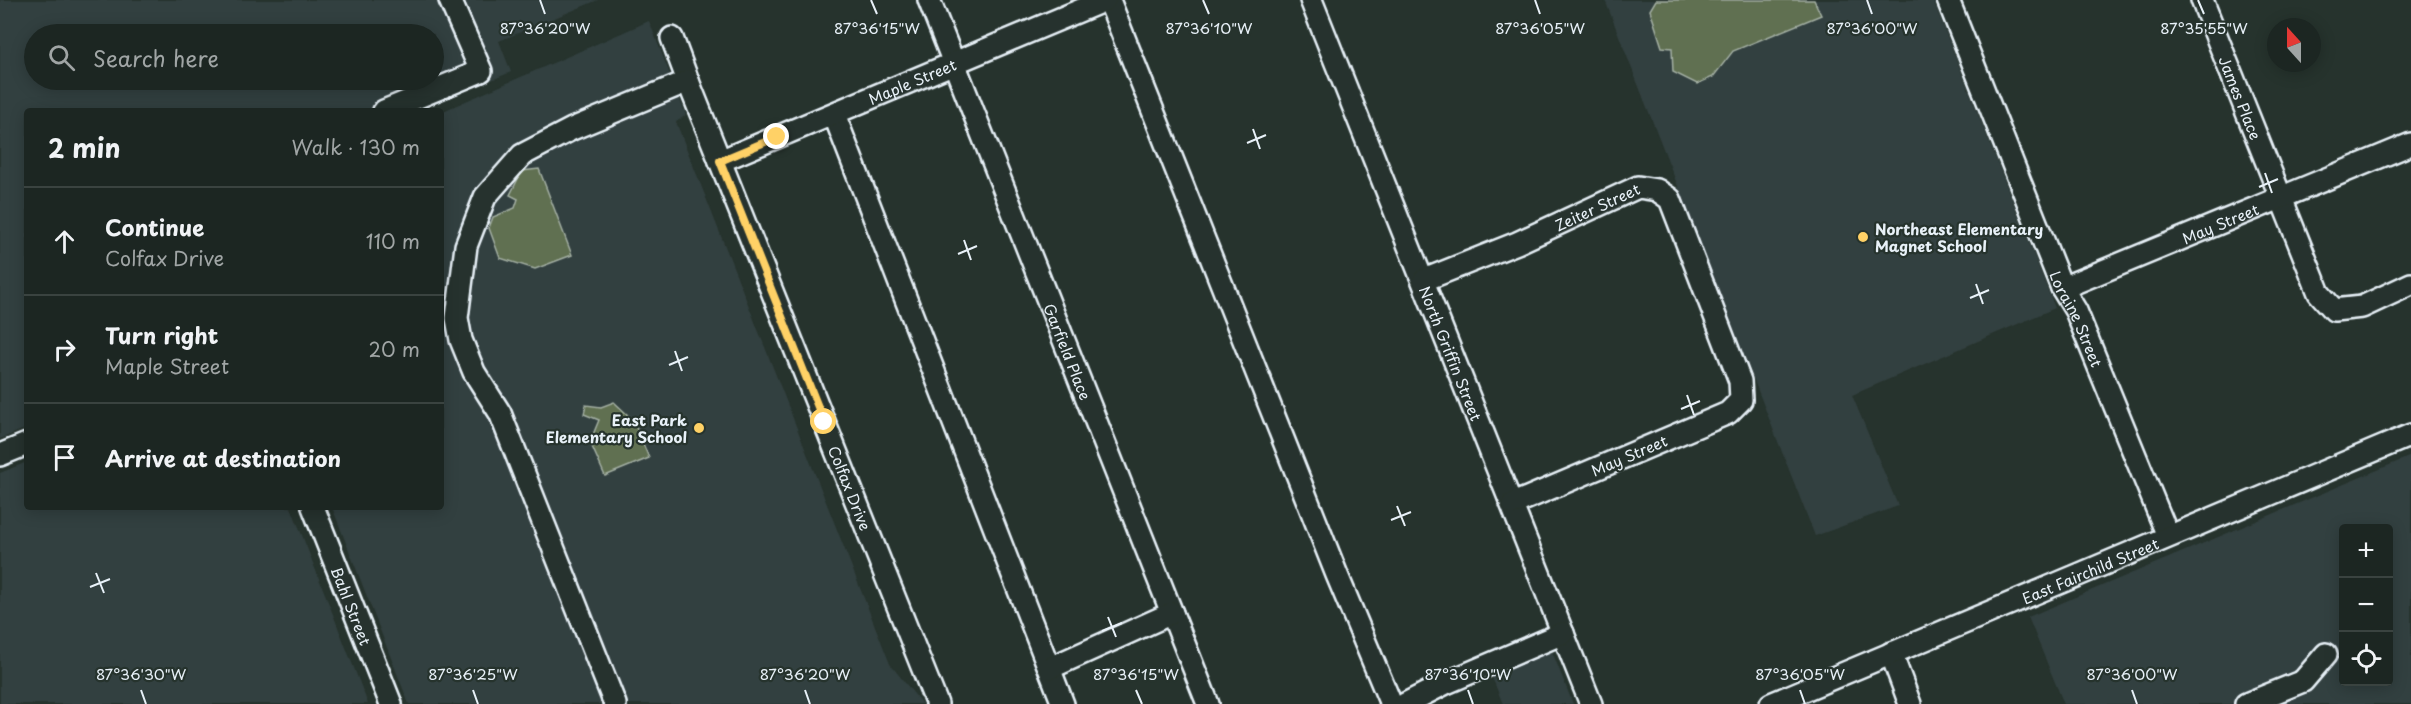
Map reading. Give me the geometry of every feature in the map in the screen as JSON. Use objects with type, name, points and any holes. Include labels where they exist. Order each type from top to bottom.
[{"type":"street","points":[[444,86],[481,71],[450,0]]},
{"type":"street","name":"Garfield Place","points":[[929,0],[1208,704]]},
{"type":"street","points":[[1107,0],[1391,704]]},
{"type":"street","name":"Maple Street","points":[[720,161],[1107,0]]},
{"type":"street","name":"North Griffin Street","points":[[1311,0],[1591,704]]},
{"type":"street","name":"Loraine Street","points":[[1948,0],[2062,288],[2076,311],[2168,536]]},
{"type":"street","name":"James Place","points":[[2202,0],[2319,293],[2334,310],[2362,307],[2411,284]]},
{"type":"street","name":"Colfax Drive","points":[[672,38],[937,704]]},
{"type":"street","points":[[615,704],[500,412],[474,372],[461,340],[457,318],[458,296],[466,246],[485,197],[522,155],[572,129],[688,81]]},
{"type":"street","points":[[391,108],[435,90]]},
{"type":"street","points":[[834,114],[1063,704]]},
{"type":"street","name":"May Street","points":[[2062,288],[2411,144]]},
{"type":"street","name":"Zeiter Street","points":[[1424,280],[1517,243],[1638,187],[1657,190],[1670,199],[1740,381],[1741,400]]},
{"type":"street","name":"May Street","points":[[1513,504],[1728,413],[1741,400]]},
{"type":"street","name":"East Fairchild Street","points":[[1771,704],[2411,435]]},
{"type":"street","points":[[0,456],[24,445]]},
{"type":"street","name":"Bahl Street","points":[[314,510],[391,704]]},
{"type":"street","points":[[1050,668],[1172,613]]},
{"type":"street","points":[[1405,704],[1446,683],[1563,633]]},
{"type":"street","points":[[1891,654],[1910,704]]},
{"type":"street","points":[[2246,704],[2303,681],[2326,654]]},
{"type":"shaded area","points":[[0,0],[598,0],[499,41],[511,72],[424,108],[24,108],[24,429],[0,439]]},
{"type":"shaded area","name":"Northeast Elementary Magnet School","points":[[1605,0],[1933,0],[2055,308],[1852,395],[1898,506],[1815,536]]},
{"type":"shaded area","points":[[649,21],[686,115],[676,122],[890,664],[922,704],[409,704],[333,510],[444,510],[444,111]]},
{"type":"shaded area","points":[[2411,456],[2411,704],[2064,704],[2028,617]]},
{"type":"shaded area","points":[[24,463],[24,510],[292,510],[368,704],[0,704],[0,473]]},
{"type":"shaded area","points":[[1547,639],[1573,704],[1503,704],[1487,665]]},
{"type":"green space","points":[[1656,0],[1814,0],[1821,15],[1733,51],[1713,77],[1697,84],[1673,72],[1672,48],[1662,47],[1650,10]]},
{"type":"green space","points":[[539,169],[572,255],[535,269],[500,258],[489,228],[493,217],[515,208],[518,199],[510,195],[522,171]]},
{"type":"green space","points":[[614,402],[633,420],[649,458],[605,476],[590,442],[599,420],[584,414],[586,405],[601,407]]},
{"type":"place","name":"Northeast Elementary Magnet School","points":[[1863,237]]},
{"type":"place","name":"East Park Elementary School","points":[[699,428]]},
{"type":"route","points":[[777,137],[720,161],[824,422]]}]
